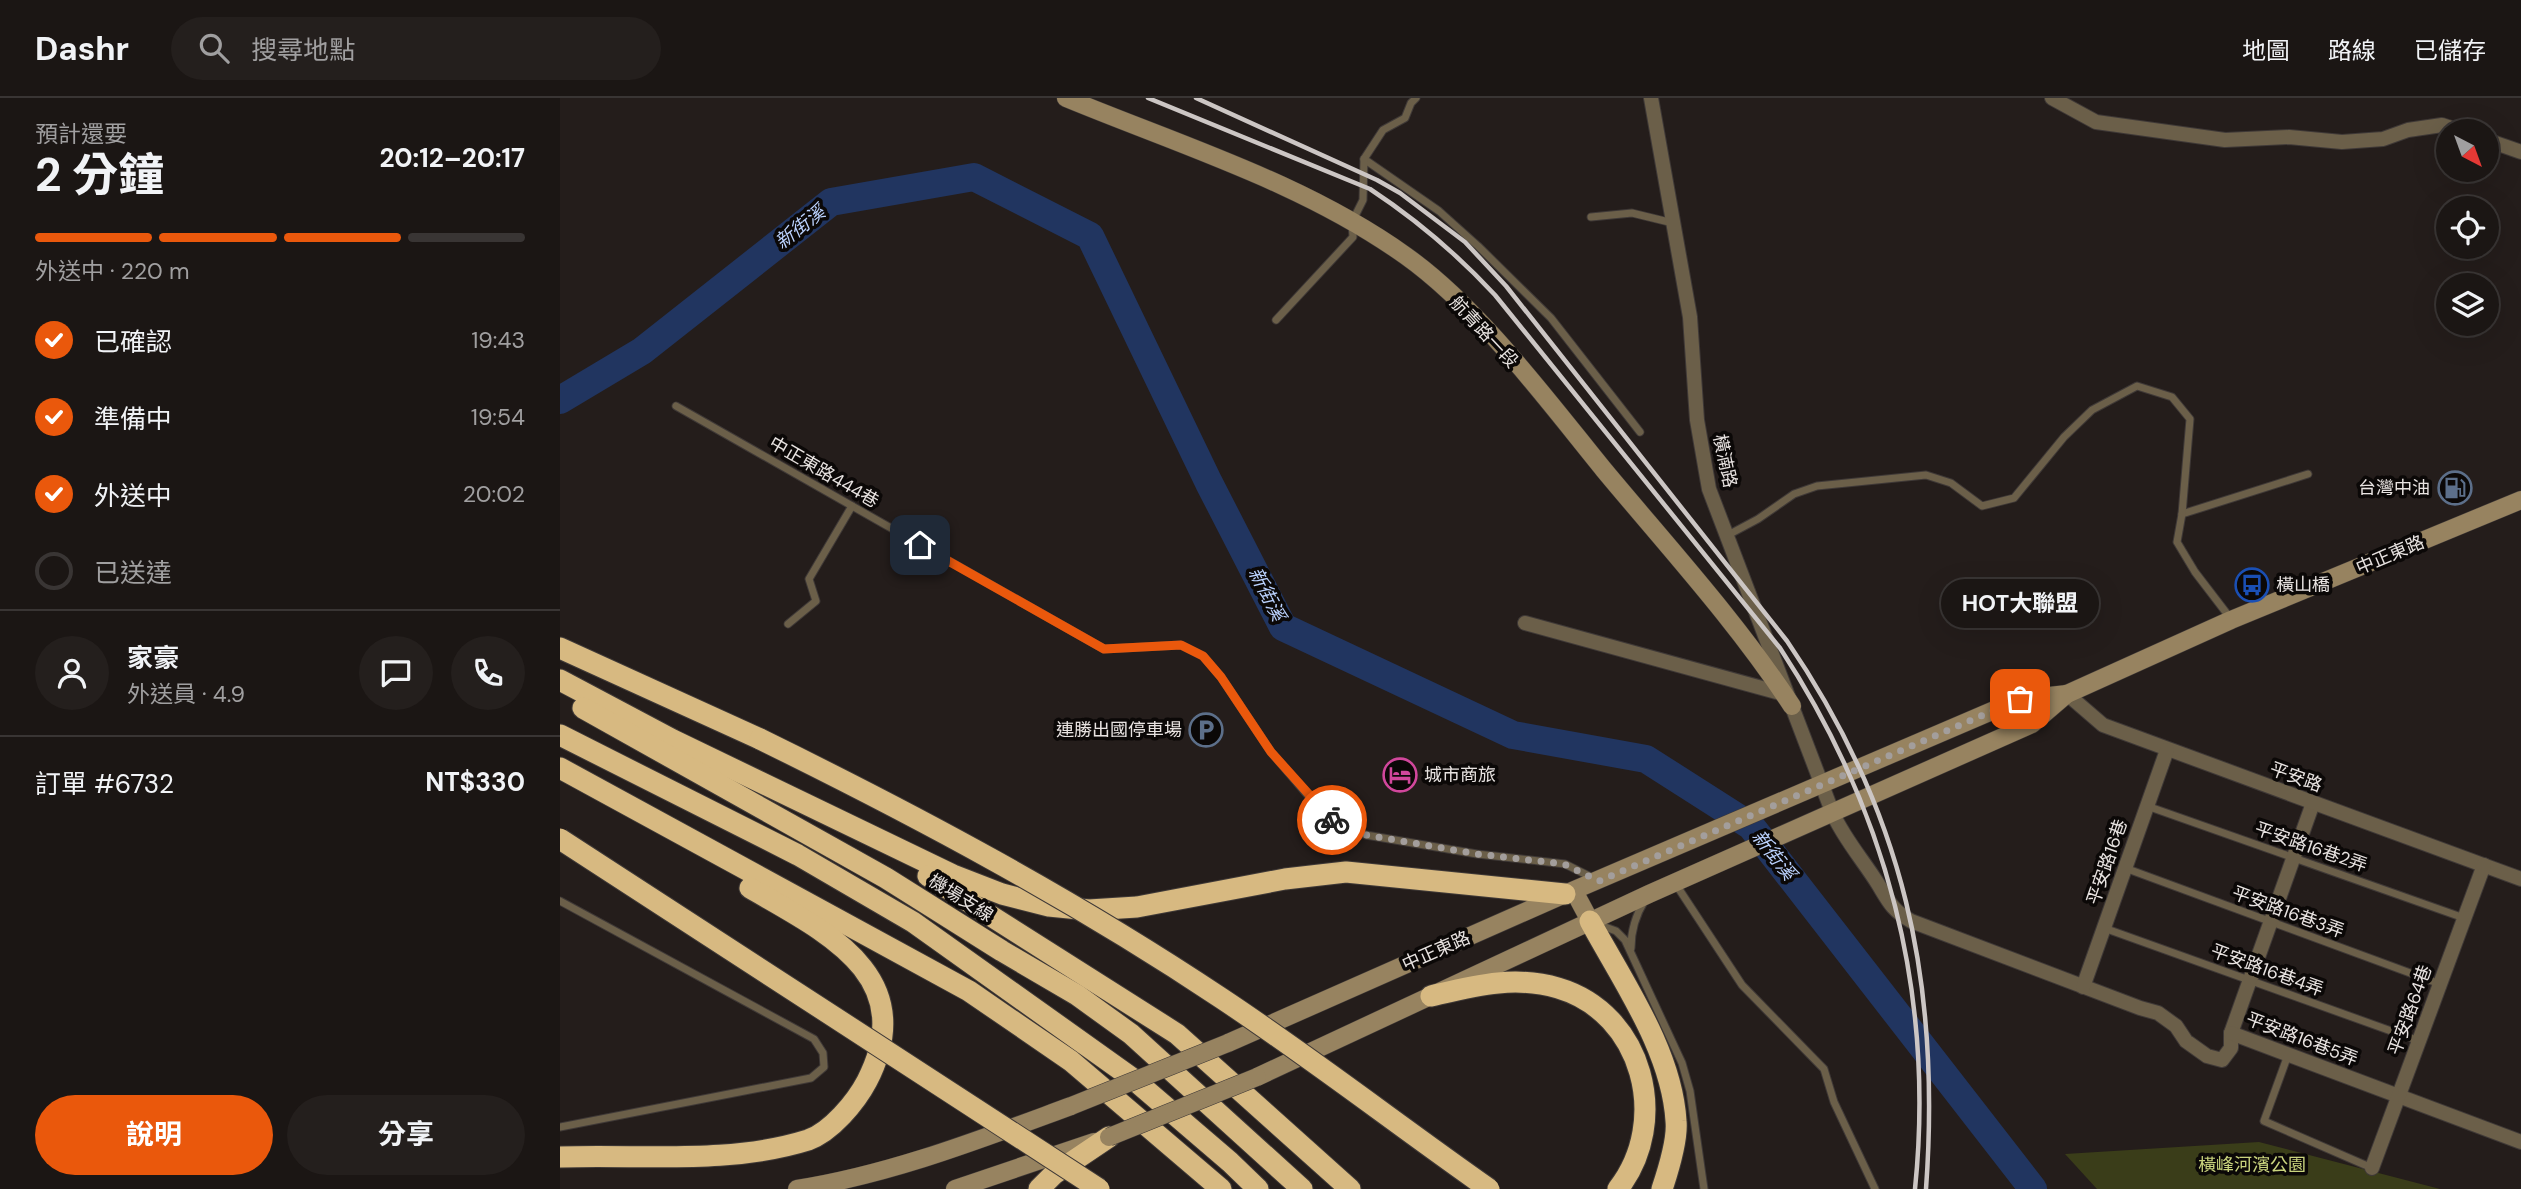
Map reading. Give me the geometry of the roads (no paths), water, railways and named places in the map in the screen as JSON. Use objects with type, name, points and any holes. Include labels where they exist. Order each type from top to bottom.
[{"type":"highway","points":[[560,648],[760,739],[993,858],[1115,930],[1220,998],[1333,1074],[1489,1189]]},
{"type":"highway","points":[[560,680],[673,740],[953,875],[1002,894],[1049,906],[1089,910],[1138,907],[1285,879],[1346,873],[1570,893]]},
{"type":"highway","name":"機場支線","points":[[560,695],[886,878],[1077,995],[1132,1034],[1303,1189]]},
{"type":"highway","points":[[560,735],[798,855],[913,922],[1132,1078],[1258,1189]]},
{"type":"highway","points":[[560,768],[969,991],[1072,1060],[1218,1187]]},
{"type":"highway","points":[[560,1157],[712,1156],[769,1151],[812,1138],[840,1118],[862,1091],[878,1060],[882,1034],[882,1012],[876,989],[856,959],[826,932],[661,837],[611,797]]},
{"type":"highway","points":[[837,820],[1177,1034],[1350,1189]]},
{"type":"highway","points":[[560,839],[1099,1189]]},
{"type":"highway","points":[[1590,921],[1656,1043],[1665,1067],[1677,1124],[1662,1189]]},
{"type":"highway","points":[[1431,996],[1482,984],[1510,981],[1539,983],[1560,988],[1593,1004],[1616,1026],[1634,1053],[1643,1078],[1646,1114],[1644,1138],[1628,1176],[1618,1189]]},
{"type":"highway","points":[[1038,1189],[1054,1174],[1109,1137]]},
{"type":"highway","points":[[1298,1144],[1338,1189]]},
{"type":"main road","name":"航青路一段","points":[[1066,98],[1245,169],[1327,206],[1407,257],[1436,281],[1483,327],[1748,643],[1788,700]]},
{"type":"main road","name":"中正東路","points":[[955,1189],[1109,1137],[1257,1077],[1649,894],[2032,724],[2067,694],[2231,620],[2521,500]]},
{"type":"main road","name":"中正東路","points":[[797,1189],[879,1181],[926,1158],[1071,1106],[1228,1043],[1821,783],[2020,699],[2067,694]]},
{"type":"main road","points":[[1570,893],[1590,921]]},
{"type":"street","name":"橫湳路","points":[[1651,98],[1690,317],[1697,420],[1709,489],[1788,700],[1842,834],[1878,884],[1887,902],[1911,921],[2158,1013],[2176,1026],[2186,1041],[2207,1056],[2222,1060],[2231,1048],[2231,1033]]},
{"type":"street","points":[[2052,98],[2096,122],[2225,140],[2289,137],[2343,142],[2383,139],[2408,130],[2436,126]]},
{"type":"street","points":[[2499,144],[2521,152]]},
{"type":"street","points":[[1525,623],[1788,700]]},
{"type":"street","name":"平安路","points":[[2067,694],[2103,726],[2521,878]]},
{"type":"street","name":"平安路16巷","points":[[2084,987],[2167,750]]},
{"type":"street","points":[[2231,1033],[2314,803]]},
{"type":"street","name":"平安路64巷","points":[[2372,1168],[2484,865]]},
{"type":"street","name":"平安路16巷5弄","points":[[2231,1033],[2521,1142]]},
{"type":"lane","points":[[1276,320],[1353,237],[1352,222],[1363,200],[1364,159],[1383,130],[1405,118],[1416,98]]},
{"type":"lane","points":[[1364,159],[1439,211],[1551,318],[1640,432]]},
{"type":"lane","points":[[1591,217],[1632,212],[1673,224]]},
{"type":"lane","points":[[1728,535],[1758,519],[1794,494],[1817,486],[1926,475],[1951,483],[1982,506],[2014,498],[2064,437],[2092,410],[2137,386],[2172,397],[2190,419],[2177,542],[2195,572],[2231,620]]},
{"type":"lane","name":"中正東路444巷","points":[[676,406],[1104,649],[1181,645],[1203,656],[1221,677],[1271,752],[1328,819],[1366,835],[1477,854],[1564,864],[1599,881]]},
{"type":"lane","points":[[2182,514],[2308,474]]},
{"type":"lane","points":[[788,624],[816,601],[808,579],[852,506]]},
{"type":"lane","name":"平安路16巷2弄","points":[[2147,806],[2465,918]]},
{"type":"lane","name":"平安路16巷3弄","points":[[2125,868],[2440,984]]},
{"type":"lane","points":[[1675,883],[1742,985],[1824,1069],[1834,1102],[1875,1189]]},
{"type":"lane","points":[[1649,894],[1636,915],[1631,933],[1631,952],[1634,965],[1682,1063],[1690,1091],[1704,1189]]},
{"type":"lane","points":[[560,901],[814,1039],[823,1053],[824,1067],[811,1078],[560,1127]]},
{"type":"lane","points":[[1590,921],[1616,931],[1631,952]]},
{"type":"lane","name":"平安路16巷4弄","points":[[2104,928],[2419,1041]]},
{"type":"lane","points":[[2288,1055],[2264,1121],[2372,1168]]},
{"type":"waterway","name":"新街溪","points":[[560,400],[642,351],[831,202],[974,177],[1090,236],[1209,483],[1283,627],[1513,735],[1646,759],[1751,826],[2033,1189]]},
{"type":"railway","points":[[1148,98],[1370,189],[1436,238],[1495,295],[1780,648],[1817,710],[1849,774],[1875,839],[1895,906],[1909,975],[1917,1045],[1919,1116],[1915,1189]]},
{"type":"railway","points":[[1196,98],[1377,180],[1400,193],[1465,242],[1506,286],[1787,641],[1827,705],[1860,770],[1886,835],[1906,902],[1919,970],[1927,1041],[1929,1113],[1926,1189]]},
{"type":"place","name":"台灣中油","points":[[2455,488]]},
{"type":"place","name":"橫山橋","points":[[2252,585]]},
{"type":"place","name":"HOT大聯盟","points":[[2020,699]]},
{"type":"place","name":"連勝出國停車場","points":[[1206,730]]},
{"type":"place","name":"城市商旅","points":[[1400,775]]},
{"type":"park label","name":"橫峰河濱公園","points":[[2252,1165]]}]
